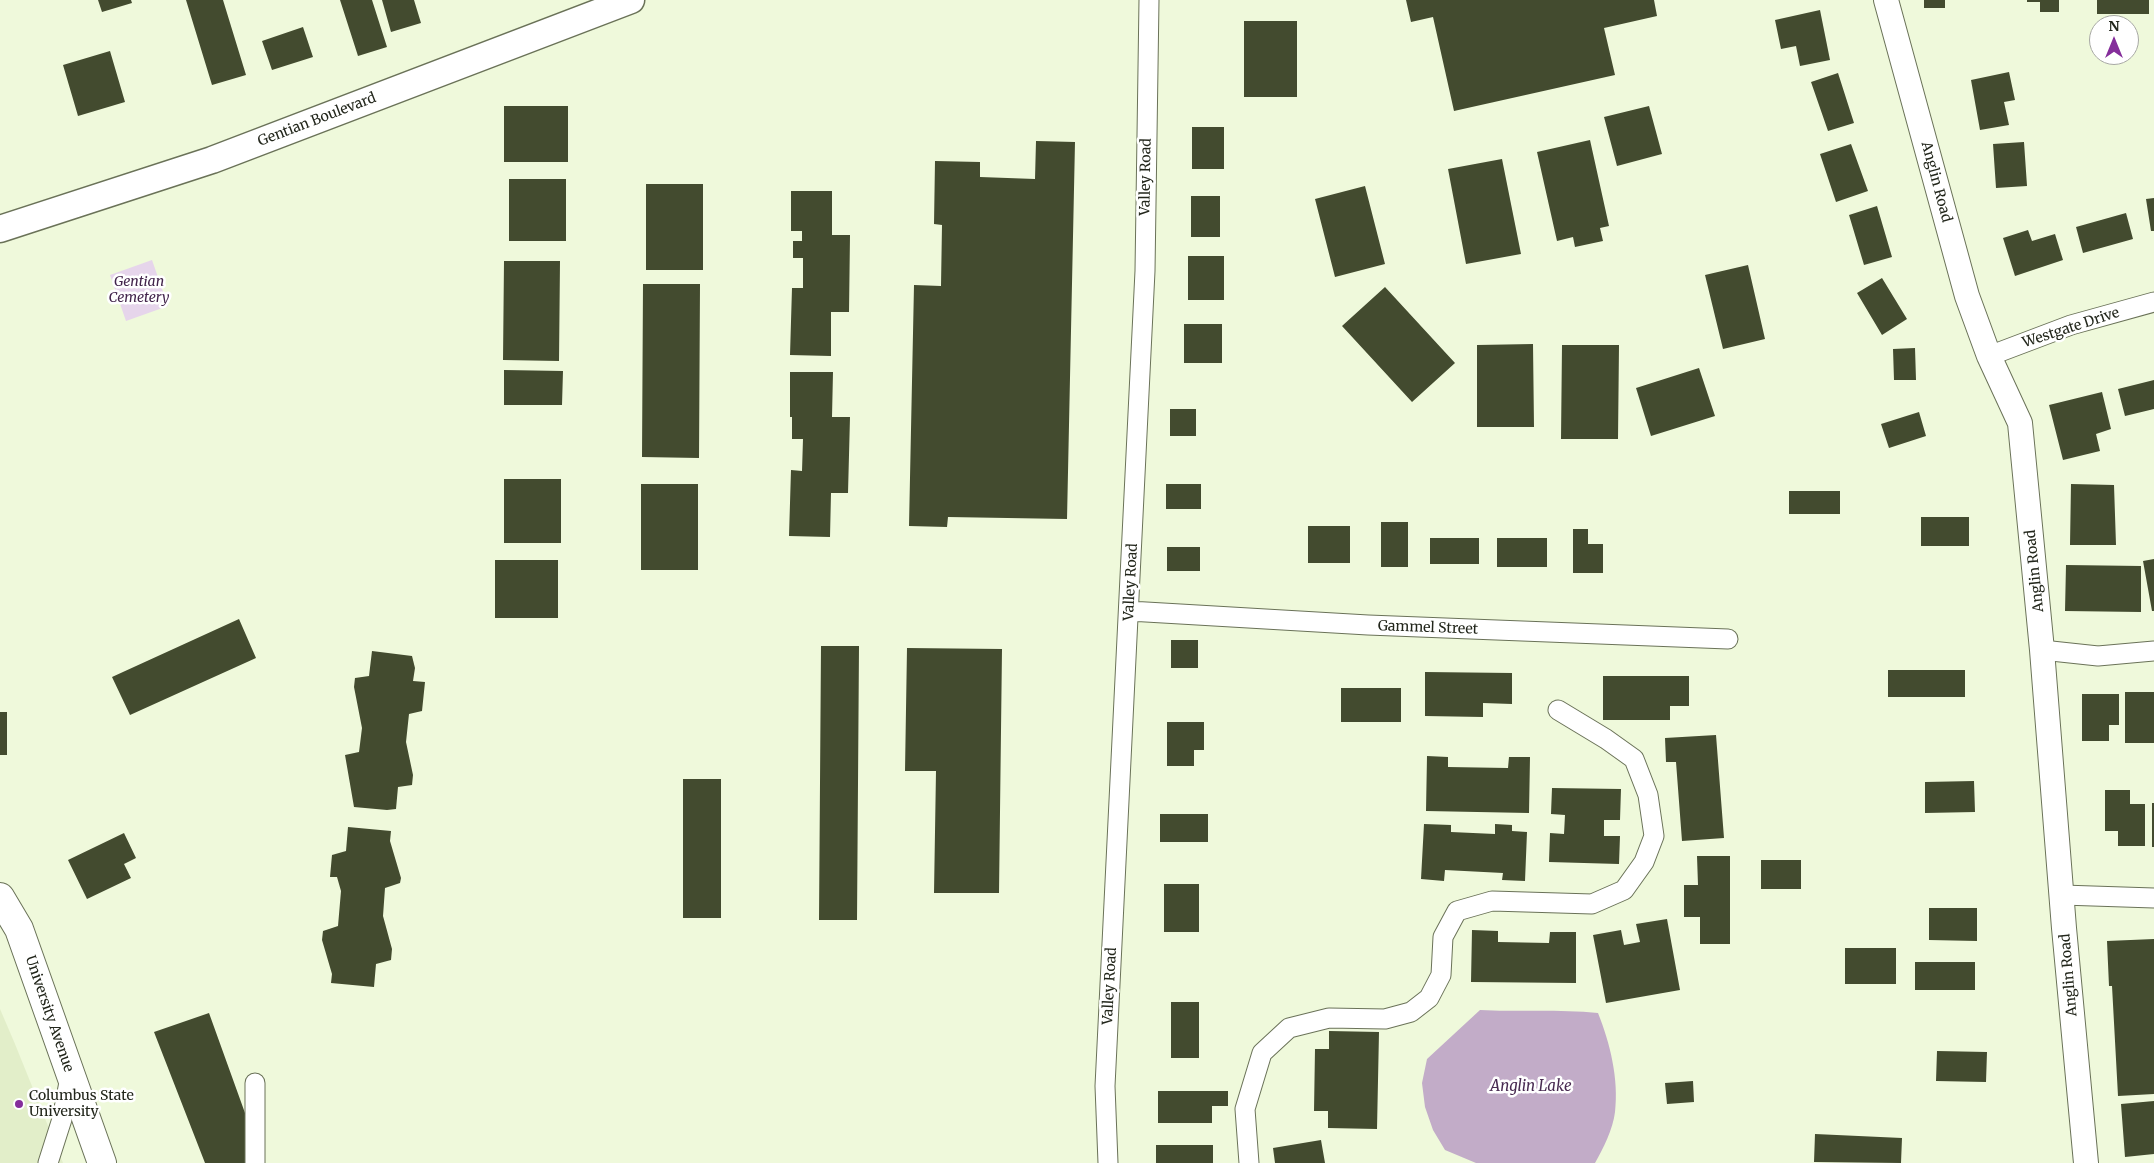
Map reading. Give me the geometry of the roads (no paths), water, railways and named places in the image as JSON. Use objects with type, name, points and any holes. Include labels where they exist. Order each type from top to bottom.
[{"type":"main road","name":"Gentian Boulevard","points":[[0,229],[212,160],[631,0]]},
{"type":"main road","name":"University Avenue","points":[[0,896],[19,929],[102,1163]]},
{"type":"street","name":"Valley Road","points":[[1108,1163],[1105,1086],[1145,270],[1149,0]]},
{"type":"street","name":"Anglin Road","points":[[1886,0],[1967,296],[1989,356],[2020,424],[2042,650],[2086,1163]]},
{"type":"street","name":"Westgate Drive","points":[[1989,356],[2071,325],[2154,302]]},
{"type":"street","name":"Gammel Street","points":[[1129,611],[1368,625],[1728,639]]},
{"type":"street","points":[[2042,650],[2098,656],[2154,651]]},
{"type":"street","points":[[1249,1163],[1245,1109],[1253,1081],[1262,1053],[1289,1028],[1329,1018],[1385,1019],[1411,1012],[1429,998],[1441,975],[1443,937],[1457,911],[1492,901],[1592,904],[1624,890],[1644,862],[1654,836],[1648,795],[1634,760],[1606,739],[1558,710]]},
{"type":"street","points":[[2062,895],[2154,898]]},
{"type":"street","points":[[48,1163],[62,1119],[70,1075]]},
{"type":"street","points":[[255,1083],[255,1163]]},
{"type":"water","name":"Anglin Lake","points":[[1480,1010],[1598,1013],[1606,1036],[1615,1074],[1616,1100],[1612,1125],[1595,1163],[1476,1163],[1445,1150],[1433,1130],[1425,1107],[1422,1083],[1427,1059]]},
{"type":"place","name":"Columbus State University","points":[[19,1104]]},
{"type":"park label","name":"Gentian Cemetery","points":[[139,290]]}]
